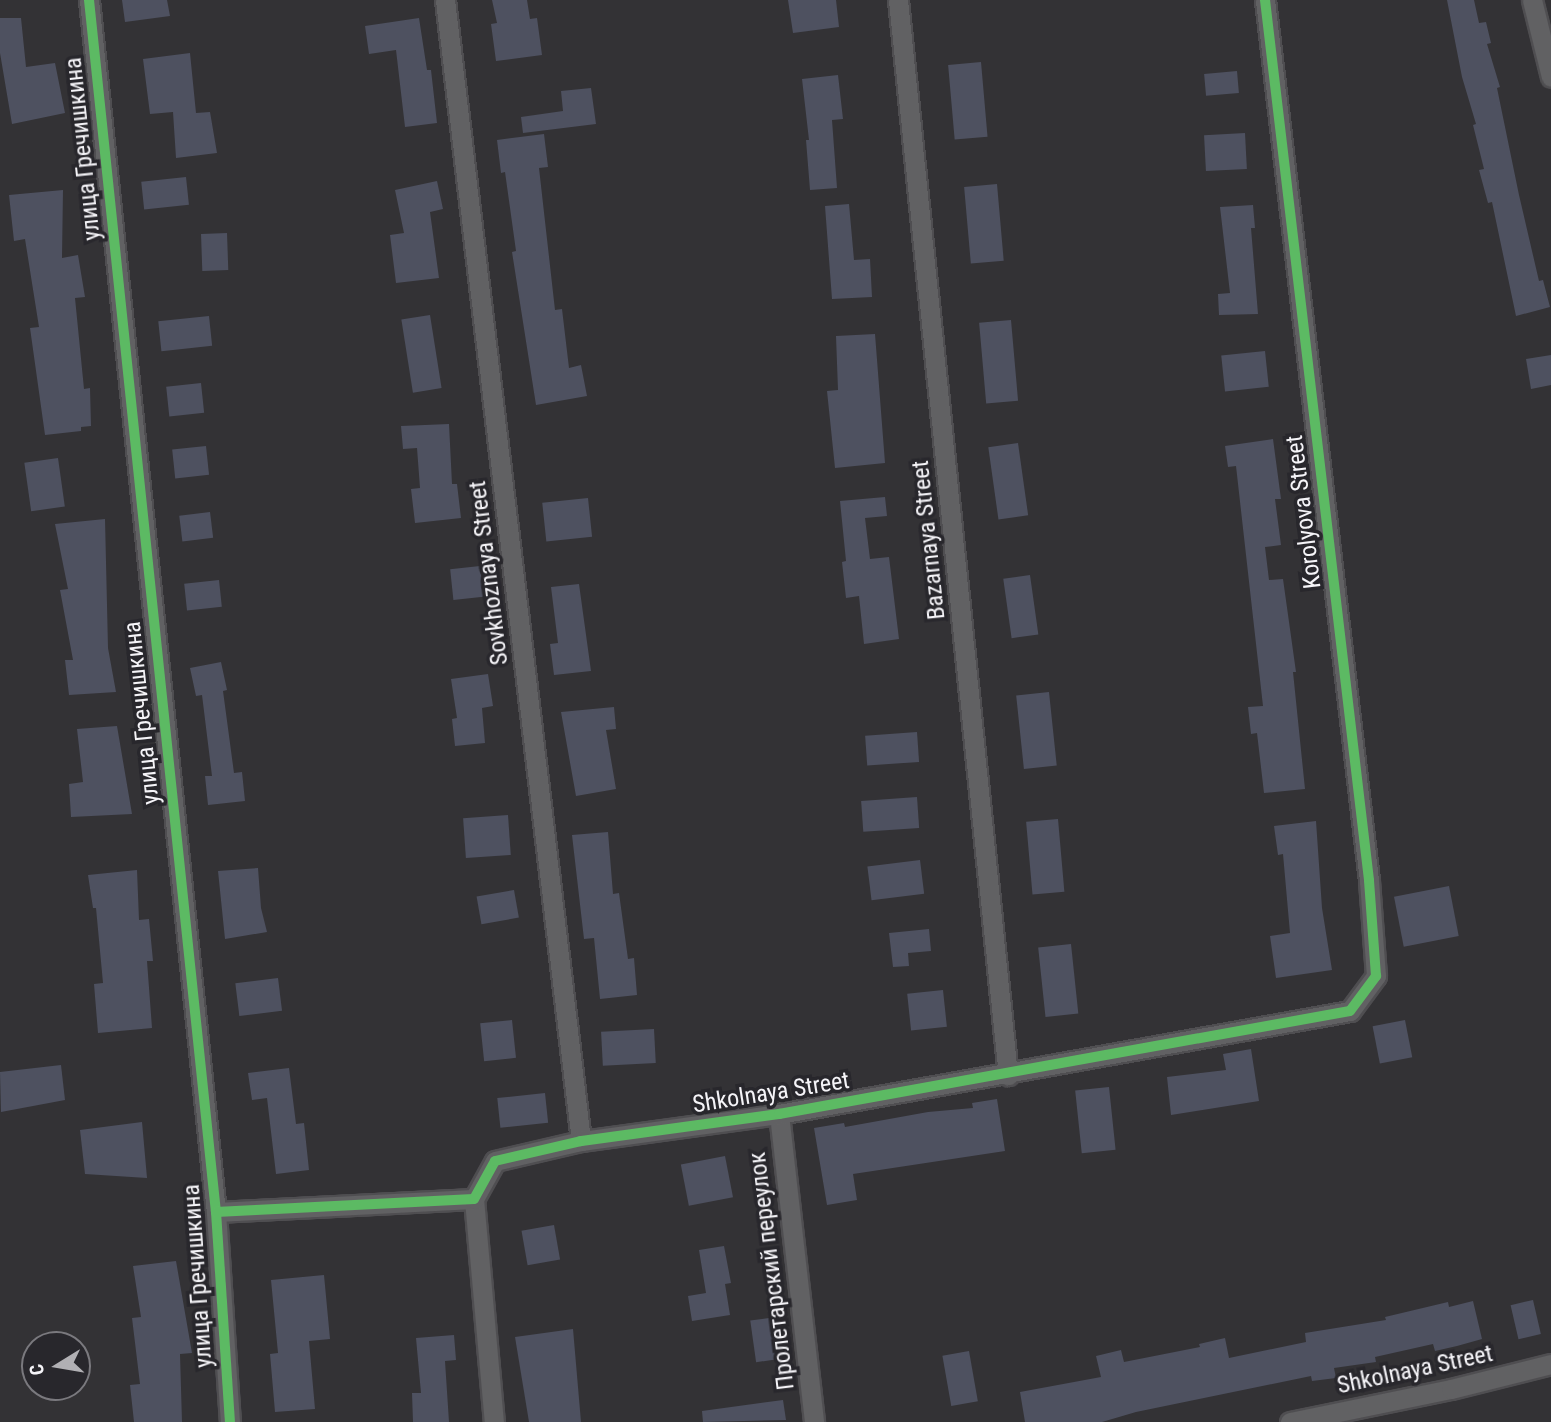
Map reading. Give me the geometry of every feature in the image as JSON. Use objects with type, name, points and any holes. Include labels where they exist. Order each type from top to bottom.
[{"type":"street","name":"улица Гречишкина","points":[[89,0],[216,1212],[230,1422]]},
{"type":"street","name":"Sovkhoznaya Street","points":[[444,0],[581,1141]]},
{"type":"street","name":"Bazarnaya Street","points":[[898,0],[1008,1075]]},
{"type":"street","name":"Shkolnaya Street","points":[[474,1199],[495,1161],[581,1141],[779,1114],[1008,1075],[1350,1011],[1376,976],[1367,866],[1265,0]]},
{"type":"street","points":[[1532,0],[1551,77]]},
{"type":"street","name":"Пролетарский переулок","points":[[779,1114],[814,1422]]},
{"type":"street","points":[[216,1212],[474,1199],[494,1422]]},
{"type":"street","name":"Shkolnaya Street","points":[[1290,1422],[1451,1389],[1551,1364]]},
{"type":"building","points":[[122,0],[167,0],[170,16],[125,22]]},
{"type":"building","points":[[492,0],[527,0],[530,19],[537,18],[542,55],[496,61],[491,24],[497,23]]},
{"type":"building","points":[[788,0],[836,0],[839,27],[793,33]]},
{"type":"building","points":[[1447,0],[1474,0],[1479,23],[1486,22],[1491,43],[1487,44],[1500,87],[1497,88],[1519,195],[1539,281],[1543,280],[1550,307],[1516,316],[1492,202],[1488,203],[1479,170],[1484,169],[1473,125],[1476,124],[1462,77]]},
{"type":"building","points":[[0,18],[21,18],[26,67],[55,63],[65,113],[12,124],[0,53]]},
{"type":"building","points":[[419,18],[427,70],[431,70],[437,123],[405,127],[396,50],[369,54],[365,26]]},
{"type":"building","points":[[190,53],[196,113],[210,112],[217,153],[176,158],[173,112],[150,114],[143,59]]},
{"type":"building","points":[[981,62],[988,137],[955,140],[948,65]]},
{"type":"building","points":[[1237,71],[1239,93],[1206,96],[1204,74]]},
{"type":"building","points":[[838,75],[843,119],[832,120],[837,188],[810,190],[806,140],[809,140],[802,79]]},
{"type":"building","points":[[591,88],[596,124],[523,133],[521,117],[563,111],[561,91]]},
{"type":"building","points":[[1245,133],[1247,169],[1206,171],[1204,135]]},
{"type":"building","points":[[544,134],[548,167],[539,168],[555,310],[562,309],[569,368],[581,365],[587,396],[536,405],[512,252],[516,251],[505,172],[501,173],[497,140]]},
{"type":"building","points":[[186,177],[189,205],[144,210],[141,182]]},
{"type":"building","points":[[437,181],[443,209],[430,212],[439,278],[396,283],[390,235],[404,233],[395,190]]},
{"type":"building","points":[[997,184],[1004,261],[971,264],[964,187]]},
{"type":"building","points":[[63,190],[62,258],[78,255],[85,297],[75,298],[84,389],[90,388],[91,426],[81,427],[81,431],[45,435],[30,328],[39,327],[25,239],[14,241],[9,195]]},
{"type":"building","points":[[849,204],[854,260],[870,259],[872,297],[832,299],[825,206]]},
{"type":"building","points":[[1253,205],[1255,228],[1251,228],[1258,314],[1219,315],[1218,294],[1230,293],[1220,207]]},
{"type":"building","points":[[227,233],[228,270],[202,271],[201,234]]},
{"type":"building","points":[[430,315],[442,388],[413,393],[401,320]]},
{"type":"building","points":[[209,316],[212,346],[161,351],[158,321]]},
{"type":"building","points":[[1011,320],[1018,401],[986,403],[979,323]]},
{"type":"building","points":[[875,334],[885,463],[835,468],[827,391],[838,390],[836,336]]},
{"type":"building","points":[[1265,351],[1269,387],[1225,391],[1221,356]]},
{"type":"building","points":[[1551,355],[1551,385],[1531,389],[1526,359]]},
{"type":"building","points":[[201,383],[204,413],[169,416],[166,387]]},
{"type":"building","points":[[449,424],[452,484],[457,484],[461,518],[415,523],[411,489],[420,488],[417,448],[403,449],[401,426]]},
{"type":"building","points":[[1273,439],[1281,499],[1275,499],[1281,545],[1265,547],[1269,580],[1283,579],[1296,672],[1293,672],[1305,789],[1264,793],[1257,733],[1251,734],[1248,707],[1263,706],[1236,466],[1228,467],[1225,446]]},
{"type":"building","points":[[1018,443],[1028,515],[998,519],[988,447]]},
{"type":"building","points":[[206,446],[209,475],[175,478],[172,450]]},
{"type":"building","points":[[58,458],[65,507],[31,511],[24,463]]},
{"type":"building","points":[[885,497],[887,516],[865,518],[870,559],[889,557],[899,639],[864,644],[859,596],[846,598],[842,562],[846,561],[840,501]]},
{"type":"building","points":[[588,498],[592,537],[546,542],[542,503]]},
{"type":"building","points":[[210,512],[213,538],[182,542],[179,516]]},
{"type":"building","points":[[105,519],[108,648],[116,692],[69,695],[65,660],[73,660],[60,590],[68,589],[55,524]]},
{"type":"building","points":[[480,566],[483,597],[453,600],[450,569]]},
{"type":"building","points":[[1030,575],[1038,634],[1012,638],[1003,579]]},
{"type":"building","points":[[219,580],[222,607],[187,611],[184,584]]},
{"type":"building","points":[[579,584],[591,671],[554,675],[550,644],[558,643],[551,587]]},
{"type":"building","points":[[221,662],[227,690],[223,691],[234,773],[242,772],[245,801],[208,805],[205,776],[212,776],[202,695],[196,696],[190,668]]},
{"type":"building","points":[[488,674],[493,706],[482,708],[485,743],[455,746],[452,719],[457,718],[451,679]]},
{"type":"building","points":[[1049,692],[1057,766],[1024,769],[1016,695]]},
{"type":"building","points":[[614,707],[616,729],[606,730],[616,789],[576,796],[561,712]]},
{"type":"building","points":[[117,726],[132,814],[71,817],[69,784],[83,782],[77,729]]},
{"type":"building","points":[[917,732],[919,762],[867,766],[865,736]]},
{"type":"building","points":[[917,797],[919,828],[863,832],[861,801]]},
{"type":"building","points":[[508,815],[511,855],[466,858],[463,818]]},
{"type":"building","points":[[1058,819],[1064,892],[1032,895],[1026,822]]},
{"type":"building","points":[[1316,821],[1322,908],[1332,970],[1276,978],[1270,936],[1290,933],[1283,854],[1278,855],[1274,826]]},
{"type":"building","points":[[608,832],[613,894],[619,893],[628,959],[634,958],[637,995],[600,999],[594,938],[584,939],[572,835]]},
{"type":"building","points":[[920,860],[924,894],[872,900],[867,866]]},
{"type":"building","points":[[258,868],[261,908],[267,932],[225,939],[218,871]]},
{"type":"building","points":[[137,870],[139,920],[149,919],[153,961],[147,961],[152,1028],[98,1033],[94,984],[103,983],[96,908],[93,908],[88,875]]},
{"type":"building","points":[[1449,886],[1459,936],[1404,947],[1394,897]]},
{"type":"building","points":[[514,890],[519,918],[481,924],[477,897]]},
{"type":"building","points":[[929,929],[931,951],[908,953],[909,966],[893,967],[889,933]]},
{"type":"building","points":[[1071,944],[1078,1014],[1045,1017],[1038,947]]},
{"type":"building","points":[[278,978],[282,1011],[239,1016],[235,983]]},
{"type":"building","points":[[943,990],[947,1027],[911,1031],[907,994]]},
{"type":"building","points":[[512,1020],[516,1058],[484,1061],[480,1023]]},
{"type":"building","points":[[1405,1020],[1412,1057],[1380,1064],[1373,1026]]},
{"type":"building","points":[[654,1029],[656,1063],[603,1066],[601,1032]]},
{"type":"building","points":[[1251,1049],[1259,1101],[1171,1115],[1167,1077],[1226,1070],[1223,1054]]},
{"type":"building","points":[[61,1065],[65,1100],[1,1112],[0,1072]]},
{"type":"building","points":[[289,1068],[296,1124],[304,1123],[309,1170],[276,1174],[267,1098],[252,1100],[248,1073]]},
{"type":"building","points":[[1109,1087],[1116,1150],[1082,1153],[1075,1091]]},
{"type":"building","points":[[545,1093],[548,1123],[500,1128],[497,1098]]},
{"type":"building","points":[[997,1099],[1005,1151],[853,1174],[857,1200],[827,1205],[814,1128],[844,1123],[845,1127],[928,1112],[973,1108],[972,1103]]},
{"type":"building","points":[[142,1122],[147,1178],[85,1174],[80,1130]]},
{"type":"building","points":[[725,1156],[733,1197],[689,1206],[681,1165]]},
{"type":"building","points":[[554,1225],[560,1259],[528,1265],[522,1231]]},
{"type":"building","points":[[724,1246],[731,1283],[725,1284],[730,1315],[692,1321],[688,1296],[706,1293],[699,1250]]},
{"type":"building","points":[[176,1261],[192,1353],[180,1354],[182,1422],[134,1422],[130,1385],[140,1384],[132,1318],[141,1317],[133,1266]]},
{"type":"building","points":[[324,1275],[330,1339],[309,1341],[315,1409],[275,1412],[270,1354],[278,1353],[271,1280]]},
{"type":"building","points":[[1533,1300],[1541,1334],[1518,1339],[1511,1305]]},
{"type":"building","points":[[1473,1301],[1482,1339],[1457,1346],[1435,1351],[1433,1344],[1375,1357],[1376,1362],[1334,1368],[1336,1378],[1312,1381],[1311,1376],[1136,1412],[1102,1422],[1025,1422],[1020,1392],[1101,1377],[1096,1356],[1121,1350],[1124,1362],[1200,1347],[1199,1344],[1225,1338],[1229,1358],[1306,1342],[1305,1333],[1386,1320],[1385,1317],[1448,1302],[1449,1307]]},
{"type":"building","points":[[776,1317],[782,1359],[756,1362],[750,1321]]},
{"type":"building","points":[[573,1329],[581,1422],[529,1422],[515,1337]]},
{"type":"building","points":[[454,1335],[456,1360],[445,1361],[449,1422],[413,1422],[412,1393],[421,1393],[416,1338]]},
{"type":"building","points":[[969,1351],[978,1401],[951,1406],[942,1356]]},
{"type":"building","points":[[783,1400],[786,1420],[703,1422],[702,1411]]},
{"type":"cycle path","points":[[89,0],[216,1212],[230,1422]]},
{"type":"cycle path","name":"Korolyova Street","points":[[216,1212],[474,1199],[495,1161],[581,1141],[779,1114],[1350,1011],[1376,976],[1369,880],[1265,0]]}]
